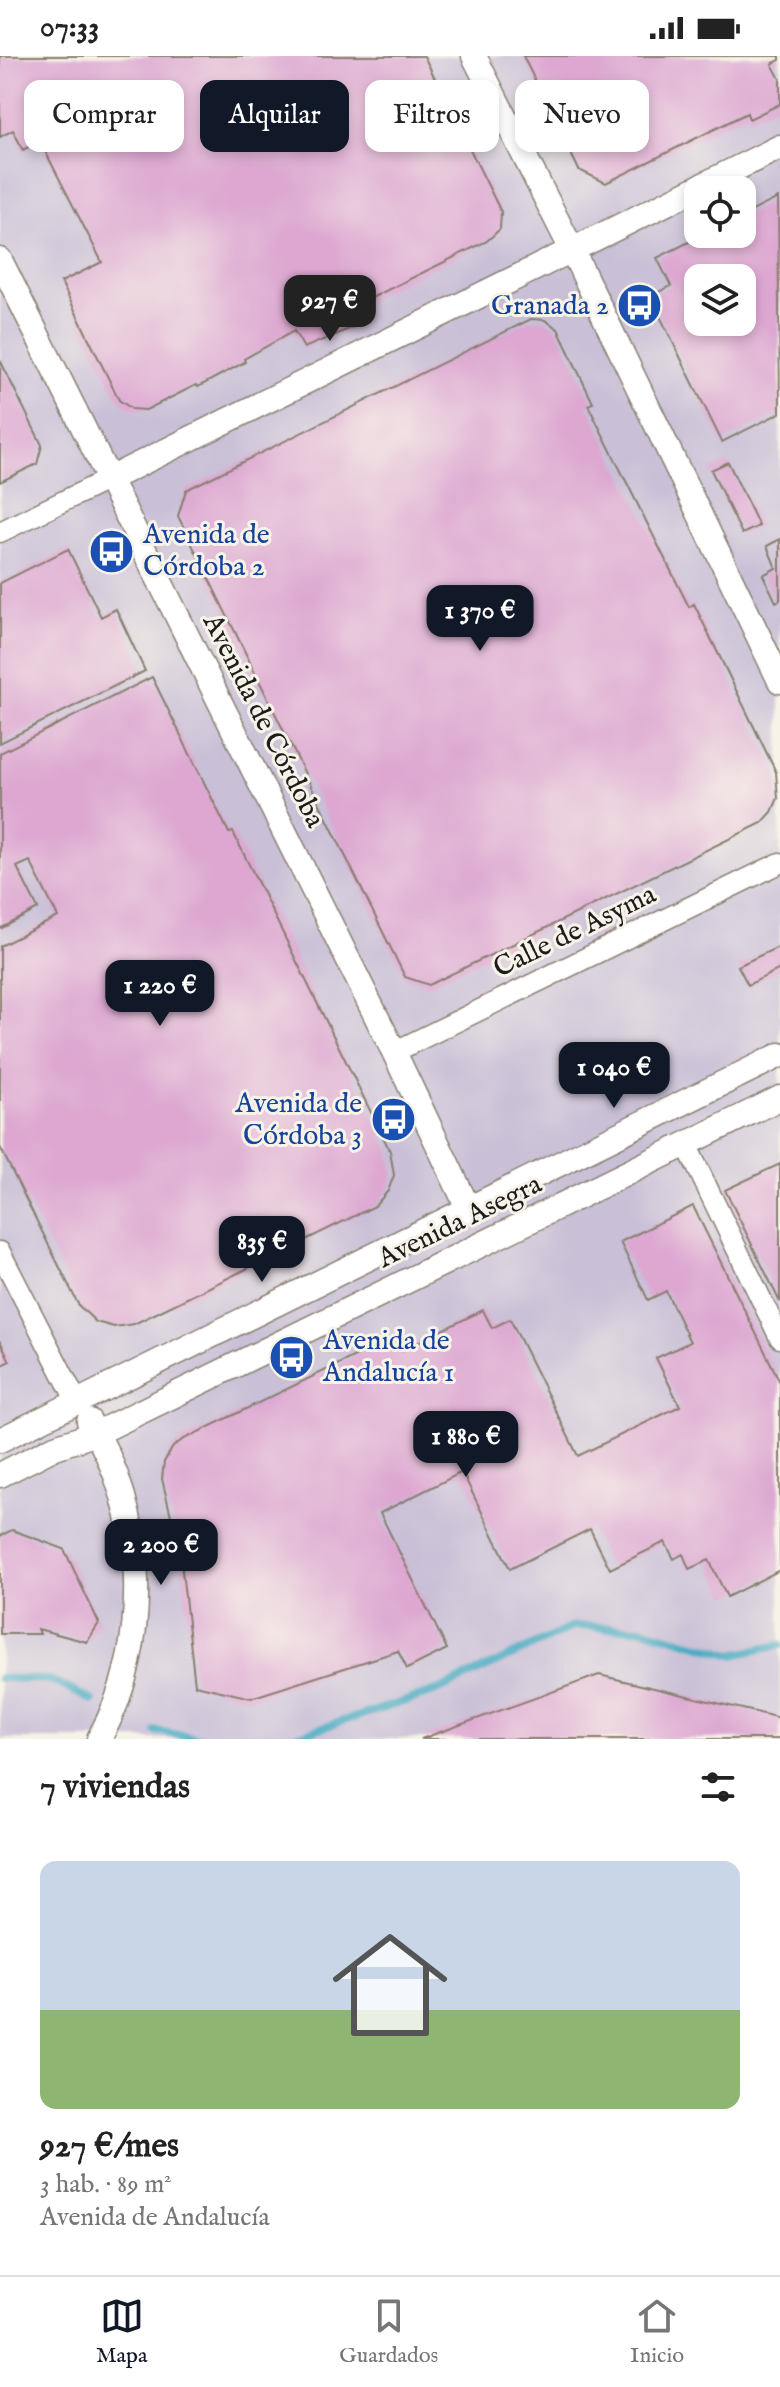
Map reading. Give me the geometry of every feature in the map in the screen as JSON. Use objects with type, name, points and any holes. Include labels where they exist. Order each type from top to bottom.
[{"type":"street","points":[[474,56],[572,250],[780,681]]},
{"type":"street","points":[[0,532],[780,147]]},
{"type":"street","name":"Avenida de Córdoba","points":[[0,260],[394,1052],[469,1210]]},
{"type":"street","name":"Calle de Asyma","points":[[394,1052],[780,863]]},
{"type":"street","name":"Avenida Asegra","points":[[0,1440],[780,1055]]},
{"type":"street","name":"Avenida Asegra","points":[[0,1475],[55,1447],[97,1433],[780,1098]]},
{"type":"street","points":[[668,1109],[780,1338]]},
{"type":"street","points":[[469,1210],[515,1228]]},
{"type":"street","points":[[0,1252],[77,1402],[97,1433],[120,1492],[133,1541],[137,1589],[126,1679],[113,1714],[99,1739]]},
{"type":"shaded area","points":[[0,56],[780,56],[780,1739],[0,1739]]},
{"type":"building","points":[[0,56],[424,56],[436,80],[365,80],[365,152],[471,152],[501,212],[500,229],[487,241],[359,304],[368,321],[304,348],[294,331],[198,387],[196,385],[146,410],[132,409],[119,400],[61,282],[102,262],[46,152],[184,152],[184,80],[24,80],[24,149],[13,130],[0,137]]},
{"type":"building","points":[[523,56],[780,56],[780,60],[772,64],[780,79],[780,104],[749,119],[747,113],[606,183],[579,170],[570,152],[649,152],[649,80],[535,80]]},
{"type":"building","points":[[778,198],[780,413],[722,442],[650,296],[671,286],[657,258],[684,244],[684,248],[756,248],[756,209]]},
{"type":"building","points":[[531,319],[545,320],[558,329],[593,403],[588,405],[689,607],[694,604],[776,772],[778,798],[772,812],[762,823],[429,985],[405,977],[178,516],[186,490]]},
{"type":"building","points":[[0,360],[42,445],[37,464],[0,482]]},
{"type":"building","points":[[728,462],[759,526],[742,534],[711,470]]},
{"type":"building","points":[[780,539],[780,600],[776,602],[763,575],[776,568],[767,546]]},
{"type":"building","points":[[68,549],[101,617],[116,609],[145,671],[0,743],[0,583]]},
{"type":"building","points":[[152,677],[229,833],[233,832],[390,1151],[394,1175],[388,1191],[375,1206],[134,1324],[114,1327],[96,1322],[79,1306],[0,1147],[0,946],[58,917],[30,861],[17,867],[38,909],[0,929],[0,753]]},
{"type":"building","points":[[780,946],[780,969],[748,985],[738,966]]},
{"type":"building","points":[[780,1164],[780,1302],[725,1190]]},
{"type":"building","points":[[693,1206],[780,1382],[780,1570],[727,1597],[709,1560],[689,1569],[683,1554],[674,1559],[665,1542],[610,1569],[590,1529],[510,1569],[462,1472],[380,1513],[447,1649],[407,1669],[398,1651],[251,1698],[195,1685],[180,1553],[162,1479],[164,1462],[173,1447],[396,1336],[402,1350],[483,1310],[492,1328],[510,1319],[578,1456],[680,1406],[656,1358],[690,1342],[666,1291],[648,1300],[620,1242]]},
{"type":"building","points":[[0,1341],[10,1361],[0,1366]]},
{"type":"building","points":[[12,1530],[64,1549],[99,1623],[87,1642],[38,1629],[40,1634],[0,1634],[0,1536]]},
{"type":"building","points":[[599,1675],[780,1718],[780,1739],[421,1739]]},
{"type":"waterway","points":[[277,1739],[293,1737],[437,1691],[574,1626],[642,1629],[732,1655],[780,1645]]},
{"type":"waterway","points":[[0,1678],[51,1680],[93,1701]]},
{"type":"waterway","points":[[156,1731],[203,1739]]},
{"type":"place","name":"Granada 2","points":[[640,306]]},
{"type":"place","name":"Avenida de Córdoba 2","points":[[112,551]]},
{"type":"place","name":"Avenida de Córdoba 3","points":[[393,1120]]},
{"type":"place","name":"Avenida de Andalucía 1","points":[[292,1357]]}]
